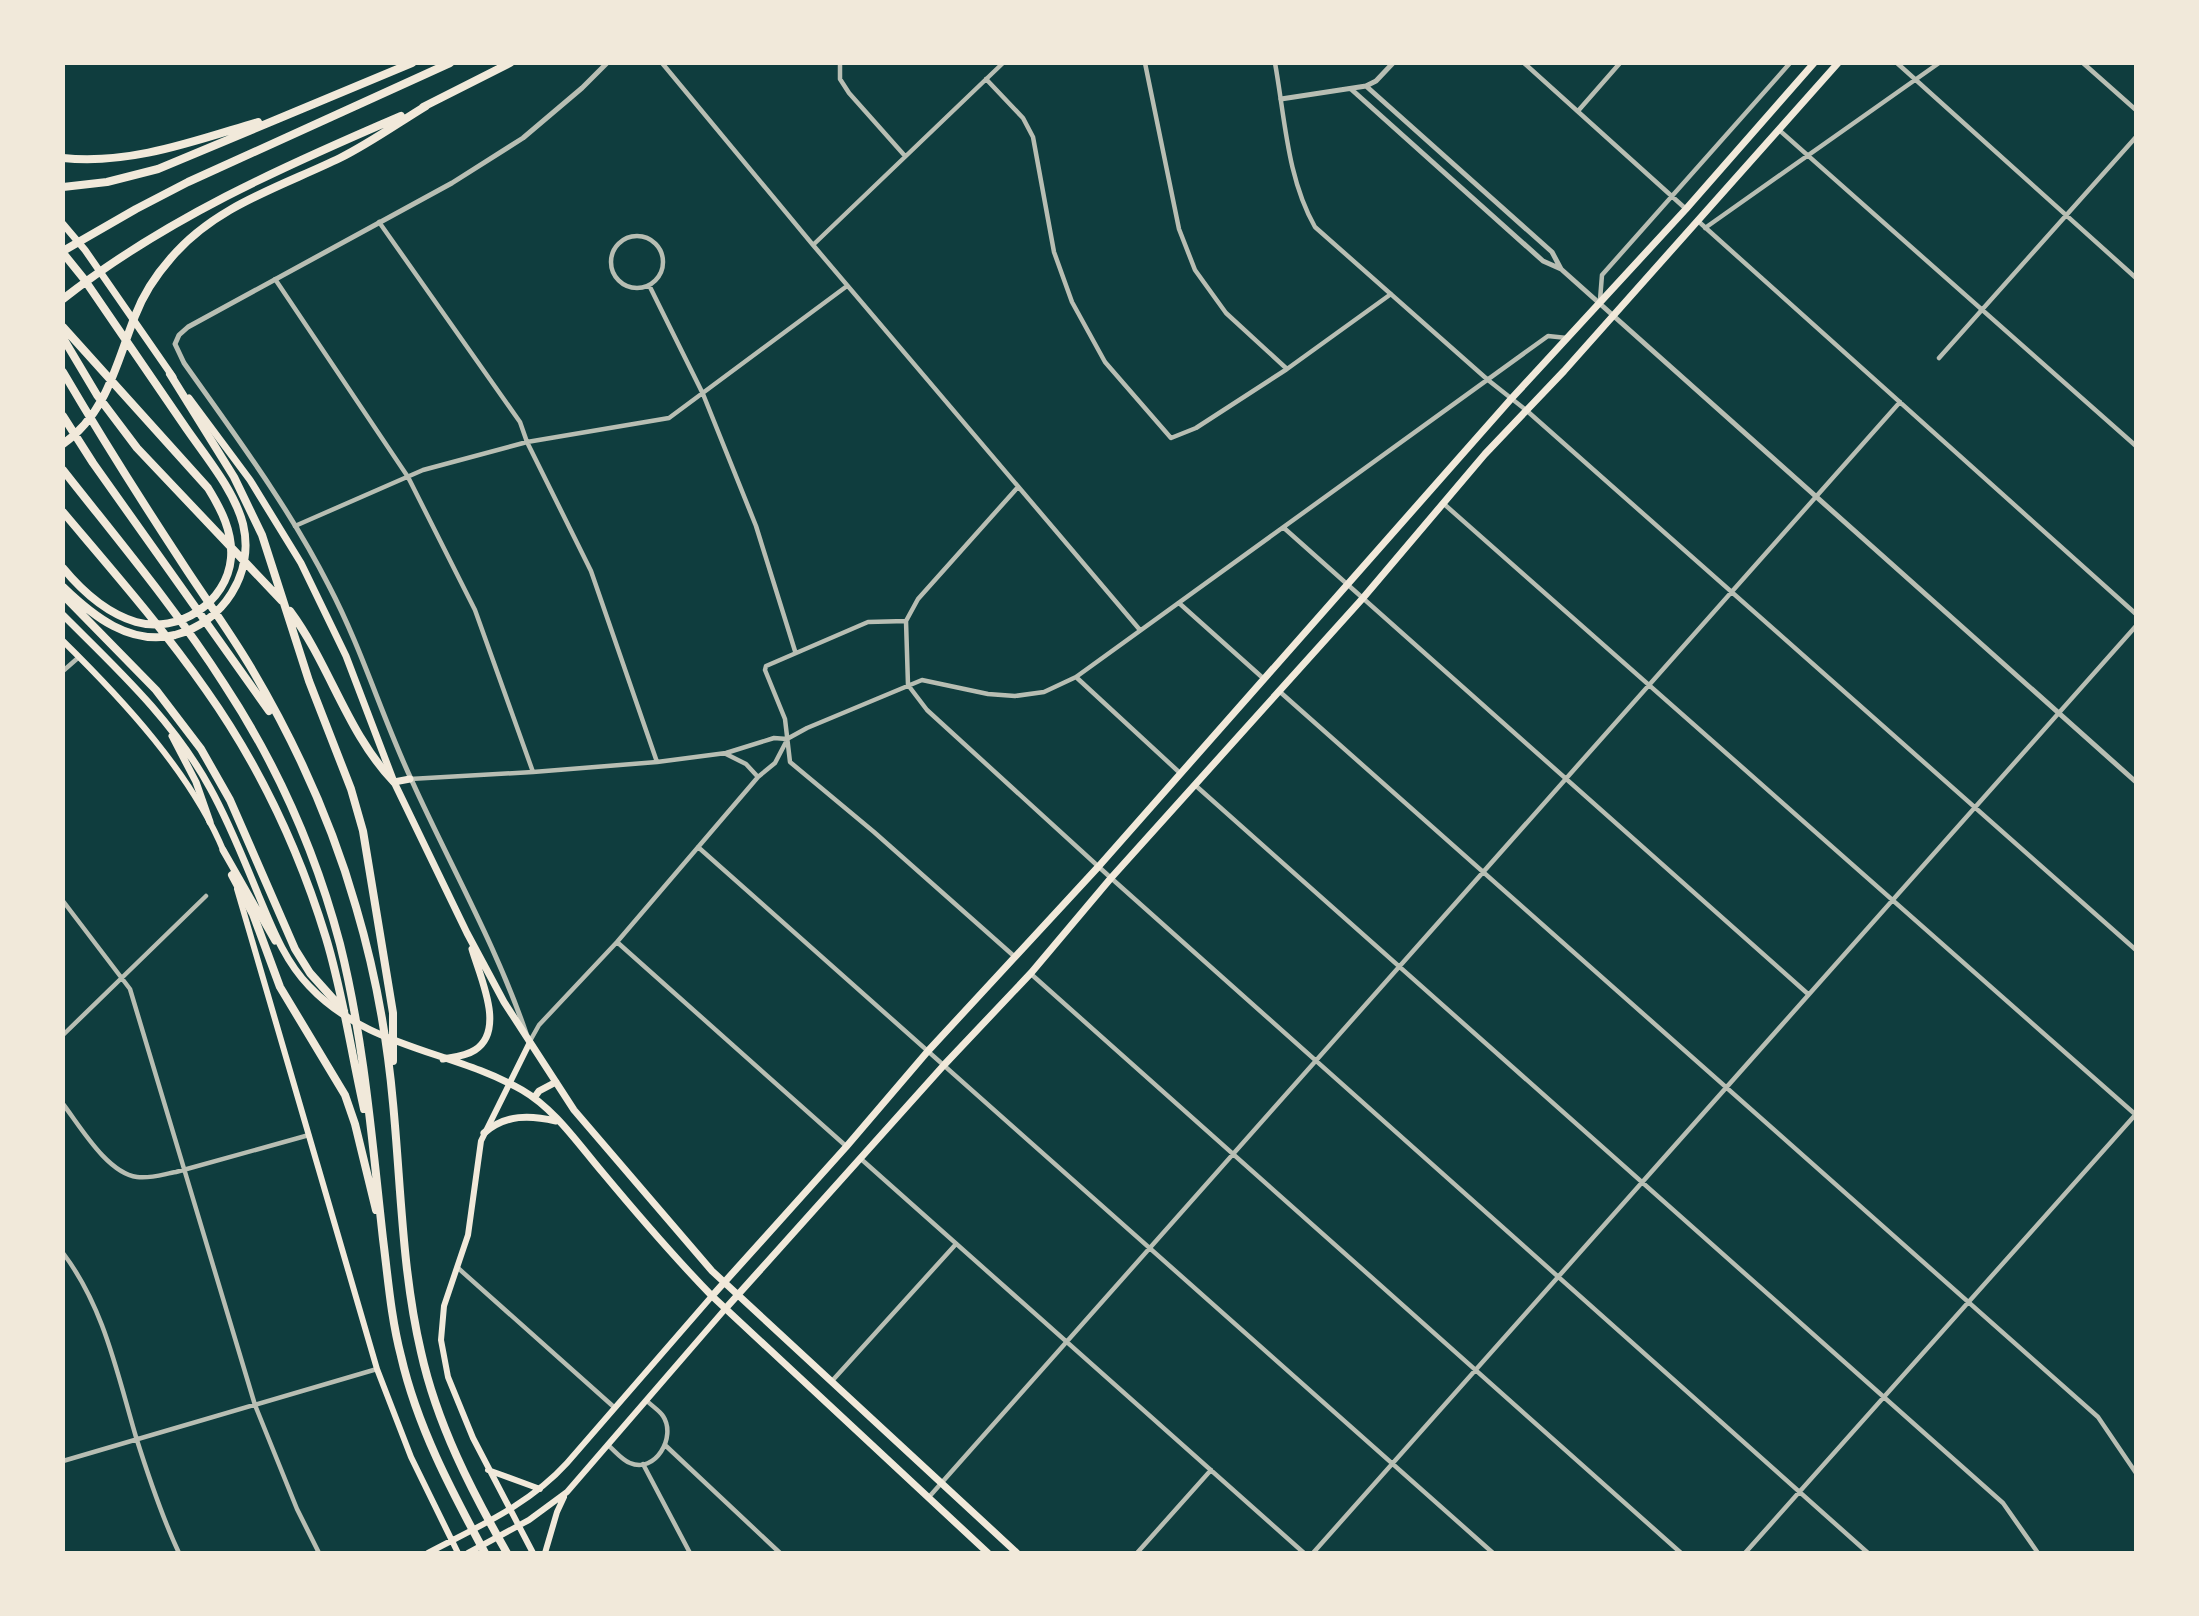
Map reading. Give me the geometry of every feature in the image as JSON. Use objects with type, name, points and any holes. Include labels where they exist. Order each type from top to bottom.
[{"type":"highway","points":[[63,187],[107,182],[158,169],[412,63]]},
{"type":"highway","points":[[63,587],[98,617],[128,633],[149,637],[177,634],[196,627],[219,610],[232,594],[241,575],[245,546],[242,522],[216,471],[63,252],[160,196],[450,63]]},
{"type":"highway","points":[[63,299],[112,262],[161,231],[240,188],[426,106],[510,63]]},
{"type":"highway","points":[[63,444],[86,425],[99,407],[116,372],[140,304],[150,285],[173,256],[201,229],[221,214],[343,157],[426,106]]},
{"type":"highway","points":[[63,158],[108,159],[156,152],[285,115]]},
{"type":"highway","points":[[63,327],[200,477],[215,499],[228,530],[231,559],[225,579],[209,603],[189,617],[163,624],[137,622],[117,614],[89,595],[63,568]]},
{"type":"highway","points":[[63,338],[97,395],[131,442],[269,585],[291,612],[314,649],[360,738],[382,770],[394,782]]},
{"type":"highway","points":[[63,372],[157,524],[250,666],[287,736],[332,836],[359,915],[383,1023],[410,1298],[425,1369],[441,1420],[460,1465],[507,1553]]},
{"type":"highway","points":[[170,374],[242,490],[272,562],[303,661],[351,789],[363,831],[393,1013],[393,1105]]},
{"type":"highway","points":[[63,415],[93,463],[287,736]]},
{"type":"highway","points":[[63,470],[198,645],[249,724],[281,786],[309,852],[340,944],[359,1037],[395,1330],[413,1399],[444,1475],[485,1553]]},
{"type":"highway","points":[[63,512],[158,626],[206,690],[232,729],[272,803],[304,876],[327,941],[372,1146]]},
{"type":"highway","points":[[63,595],[156,690],[201,749],[230,800],[288,935],[310,973],[354,1021]]},
{"type":"highway","points":[[232,876],[253,914],[280,987],[345,1095],[355,1124],[384,1244]]},
{"type":"main road","points":[[428,1553],[506,1512],[540,1489],[559,1471],[928,1051],[1099,866],[1511,399],[1686,209],[1814,63]]},
{"type":"main road","points":[[545,1553],[556,1511],[567,1492],[726,1308],[944,1065],[1031,973],[1111,878],[1363,598],[1485,454],[1564,371],[1838,63]]},
{"type":"main road","points":[[63,224],[85,250],[170,374],[245,472],[293,548],[341,646],[394,782],[467,933],[504,1002],[574,1110],[712,1271],[1017,1553]]},
{"type":"main road","points":[[63,615],[155,708],[178,737],[210,786],[228,822],[287,958]]},
{"type":"main road","points":[[63,641],[140,722],[210,822]]},
{"type":"main road","points":[[155,708],[184,756],[223,850],[270,935],[317,995],[354,1021],[397,1043],[509,1084],[534,1098],[559,1122],[676,1260],[988,1553]]},
{"type":"main road","points":[[394,782],[410,779]]},
{"type":"main road","points":[[223,850],[377,1368],[407,1447],[455,1539],[458,1553]]},
{"type":"main road","points":[[443,1059],[475,1050],[485,1040],[490,1027],[488,1005],[467,933]]},
{"type":"main road","points":[[530,1042],[484,1133],[476,1163],[470,1227],[442,1317],[442,1353],[453,1390],[506,1512],[533,1553]]},
{"type":"main road","points":[[534,1098],[539,1091],[556,1082]]},
{"type":"main road","points":[[484,1133],[494,1125],[520,1116],[559,1122]]},
{"type":"main road","points":[[488,1469],[540,1489]]},
{"type":"main road","points":[[468,1553],[515,1528],[567,1492]]},
{"type":"street","points":[[530,1042],[510,986],[410,779],[357,643],[330,586],[295,526],[176,349],[176,339],[188,327],[452,183],[523,138],[607,63]]},
{"type":"street","points":[[662,63],[847,286],[1140,630]]},
{"type":"street","points":[[839,63],[840,79],[849,93],[905,156]]},
{"type":"street","points":[[813,245],[1003,63]]},
{"type":"street","points":[[1145,63],[1179,229],[1195,270],[1226,313],[1287,369]]},
{"type":"street","points":[[1275,63],[1295,179],[1304,208],[1315,227],[1732,591],[2136,950]]},
{"type":"street","points":[[1282,99],[1366,86],[1376,81],[1393,63]]},
{"type":"street","points":[[1524,63],[1686,209]]},
{"type":"street","points":[[1578,111],[1620,63]]},
{"type":"street","points":[[1600,304],[1602,275],[1790,63]]},
{"type":"street","points":[[1897,63],[2136,278]]},
{"type":"street","points":[[1705,228],[1939,63]]},
{"type":"street","points":[[2083,63],[2136,110]]},
{"type":"street","points":[[986,79],[1023,118],[1033,136],[1054,252],[1072,302],[1105,362],[1171,438],[1196,428],[1287,369],[1391,294]]},
{"type":"street","points":[[1366,86],[1552,252],[1561,269]]},
{"type":"street","points":[[1351,89],[1543,261],[1561,269],[1612,314],[2136,782]]},
{"type":"street","points":[[1779,130],[2136,446]]},
{"type":"street","points":[[1939,358],[2136,137]]},
{"type":"street","points":[[1698,221],[2136,614]]},
{"type":"street","points":[[379,222],[520,422],[527,442],[591,571],[657,762]]},
{"type":"street","points":[[642,236],[659,248],[662,269],[649,285],[630,287],[614,276],[610,260],[616,245],[623,239],[642,236]]},
{"type":"street","points":[[275,279],[408,477],[475,610],[533,772]]},
{"type":"street","points":[[649,285],[703,394],[756,526],[795,651]]},
{"type":"street","points":[[295,526],[424,470],[527,442],[669,418],[847,286]]},
{"type":"street","points":[[530,1042],[539,1025],[617,942],[780,756],[787,739],[922,680],[988,694],[1015,696],[1044,692],[1076,677],[1548,336],[1568,338]]},
{"type":"street","points":[[929,1497],[1900,402]]},
{"type":"street","points":[[1018,487],[918,599],[906,621],[908,685],[927,710],[1111,878],[1868,1553]]},
{"type":"street","points":[[1444,504],[2136,1114],[1745,1553]]},
{"type":"street","points":[[1284,528],[1808,994]]},
{"type":"street","points":[[1179,603],[1264,679]]},
{"type":"street","points":[[906,621],[868,622],[795,651],[766,666],[765,670],[785,719],[790,762],[874,832],[1014,957]]},
{"type":"street","points":[[1313,1553],[2136,626]]},
{"type":"street","points":[[63,671],[79,656]]},
{"type":"street","points":[[1076,677],[1180,773]]},
{"type":"street","points":[[1278,690],[2098,1417],[2136,1473]]},
{"type":"street","points":[[410,779],[657,762],[726,753],[774,738],[787,739]]},
{"type":"street","points":[[726,753],[751,768],[758,778]]},
{"type":"street","points":[[1195,785],[2003,1503],[2038,1553]]},
{"type":"street","points":[[698,847],[1493,1553]]},
{"type":"street","points":[[63,1035],[206,896]]},
{"type":"street","points":[[63,901],[130,989],[255,1405],[318,1553]]},
{"type":"street","points":[[617,942],[846,1147]]},
{"type":"street","points":[[1031,973],[1681,1553]]},
{"type":"street","points":[[63,1104],[107,1162],[135,1177],[156,1176],[186,1169],[309,1135]]},
{"type":"street","points":[[861,1159],[1304,1553]]},
{"type":"street","points":[[832,1381],[956,1244]]},
{"type":"street","points":[[63,1253],[78,1272],[94,1302],[137,1440],[179,1553]]},
{"type":"street","points":[[458,1268],[615,1408]]},
{"type":"street","points":[[63,1461],[377,1368]]},
{"type":"street","points":[[608,1446],[628,1463],[643,1464],[657,1457],[665,1445],[667,1427],[663,1416],[647,1401]]},
{"type":"street","points":[[665,1445],[779,1553]]},
{"type":"street","points":[[643,1464],[690,1553]]},
{"type":"street","points":[[1137,1553],[1211,1470]]}]
